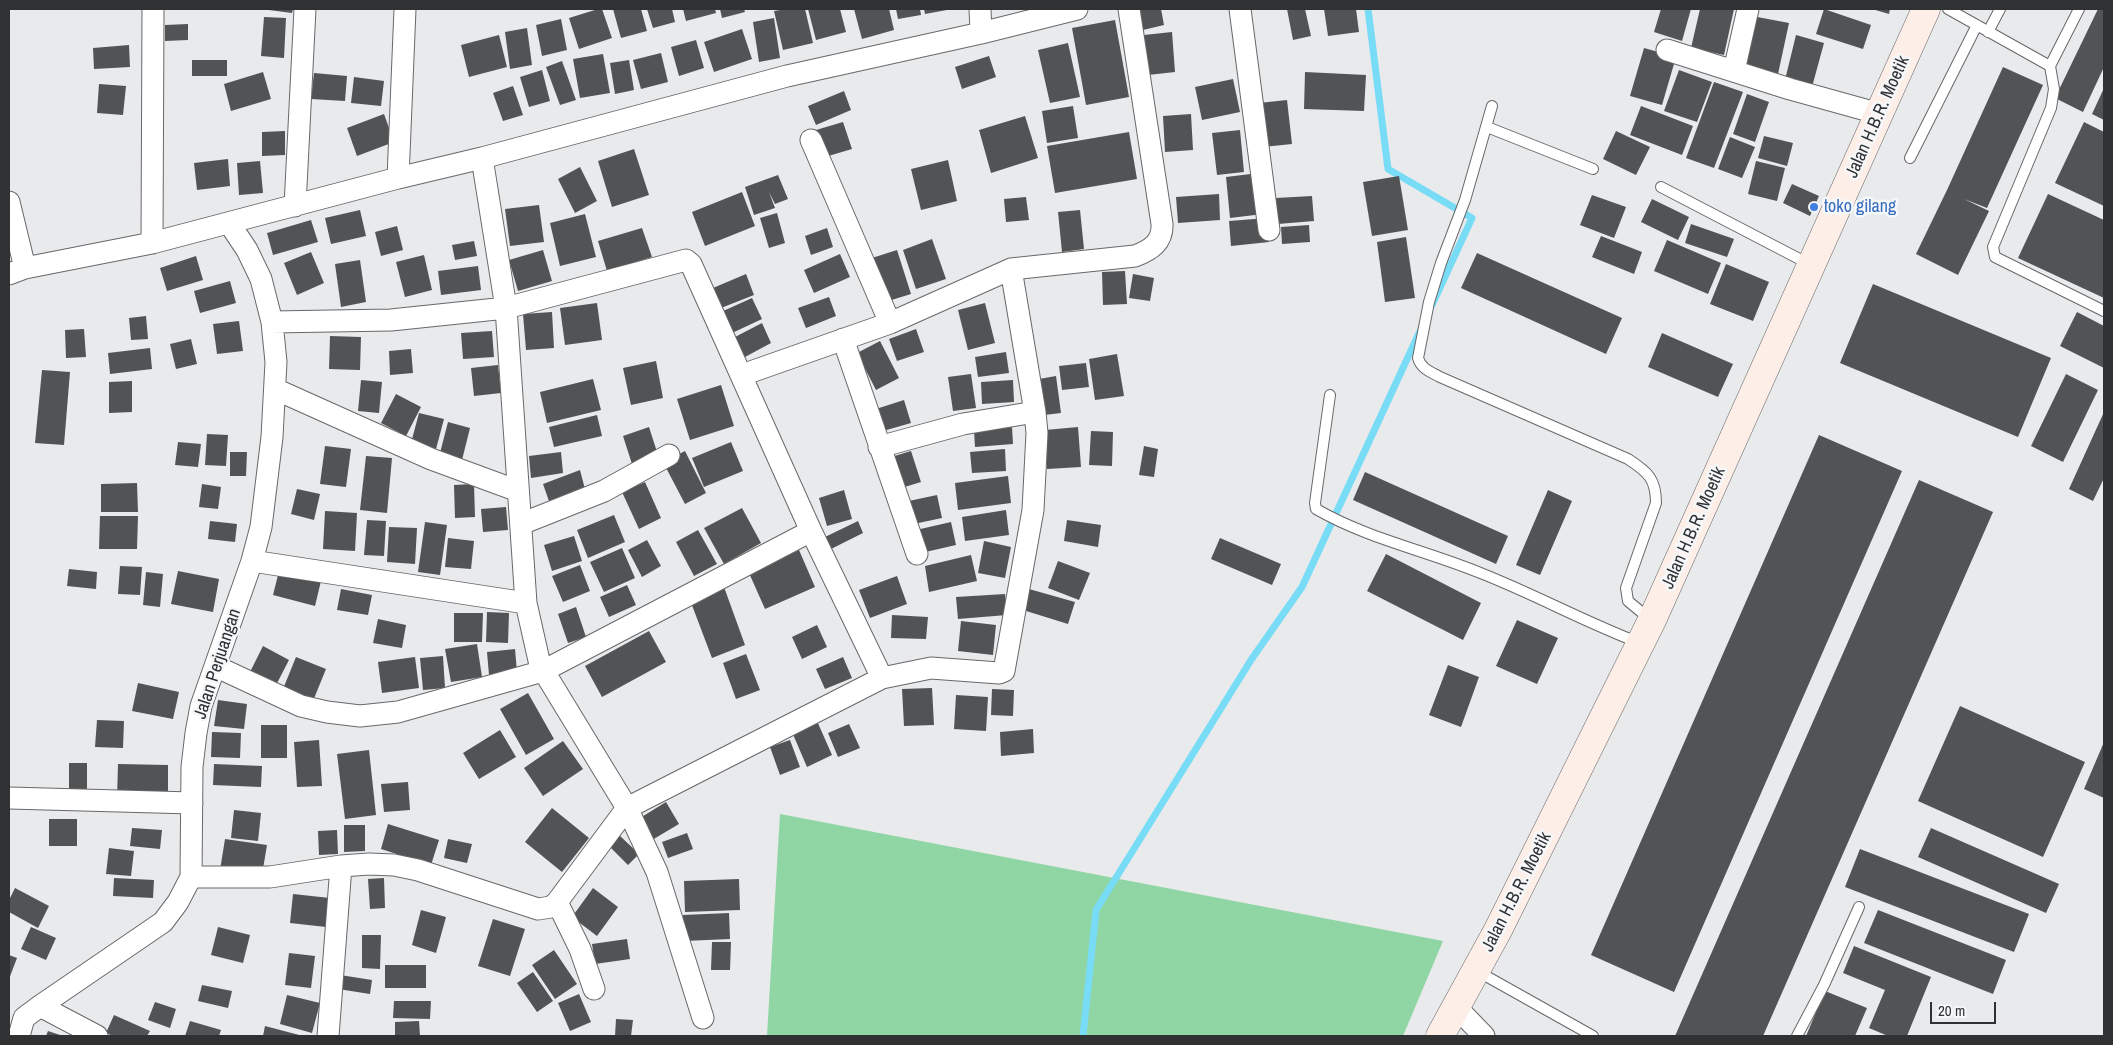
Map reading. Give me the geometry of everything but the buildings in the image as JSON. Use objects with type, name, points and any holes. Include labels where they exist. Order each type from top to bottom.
[{"type":"street","points":[[152,243],[153,9]]},
{"type":"street","points":[[295,206],[305,9]]},
{"type":"street","points":[[398,178],[405,9]]},
{"type":"street","points":[[980,9],[981,33]]},
{"type":"street","points":[[9,202],[17,271],[152,243],[229,224],[787,76],[981,33],[1026,14],[1077,9]]},
{"type":"street","points":[[742,375],[890,323],[1011,269],[1135,256],[1146,252],[1156,244],[1160,239],[1162,224],[1129,9]]},
{"type":"street","points":[[1240,9],[1269,230]]},
{"type":"street","points":[[1734,71],[1748,9]]},
{"type":"street","name":"Jalan H.B.R. Moetik","points":[[1440,1036],[1498,930],[1647,632],[1926,9]]},
{"type":"street","points":[[1667,50],[1880,114]]},
{"type":"street","points":[[811,140],[890,323]]},
{"type":"street","points":[[482,158],[506,308],[526,603],[540,665],[626,808],[657,872],[703,1018]]},
{"type":"street","name":"Jalan Perjuangan","points":[[23,1020],[163,922],[178,902],[191,877],[192,767],[196,733],[201,706],[252,561],[261,526],[272,437],[275,389],[276,362],[272,322],[261,279],[247,250],[229,224]]},
{"type":"street","points":[[272,322],[391,320],[506,308],[686,260],[691,264],[811,531],[882,678]]},
{"type":"street","points":[[191,877],[270,877],[341,866],[394,865],[418,870],[538,909],[550,907],[557,902],[626,808],[882,678],[931,668],[1000,673],[1005,670],[1033,510],[1036,452],[1035,412],[1011,269]]},
{"type":"street","points":[[843,339],[917,554]]},
{"type":"street","points":[[275,389],[431,459],[518,490]]},
{"type":"street","points":[[880,447],[963,424],[1035,412]]},
{"type":"street","points":[[520,524],[604,491],[670,455]]},
{"type":"street","points":[[215,666],[301,706],[327,712],[360,716],[398,712],[543,672],[811,531]]},
{"type":"street","points":[[252,561],[526,603]]},
{"type":"street","points":[[9,798],[192,803]]},
{"type":"street","points":[[328,1036],[341,866]]},
{"type":"street","points":[[557,902],[580,949],[594,989]]},
{"type":"street","points":[[1456,1007],[1484,1036]]},
{"type":"street","points":[[23,1020],[97,1036]]},
{"type":"lane","points":[[1948,9],[2050,66]]},
{"type":"lane","points":[[1988,32],[2000,9]]},
{"type":"lane","points":[[2079,9],[2050,66],[2054,89],[2051,108],[1993,247],[1996,257],[2104,311]]},
{"type":"lane","points":[[1910,158],[1977,25]]},
{"type":"lane","points":[[1492,106],[1466,200],[1441,263],[1429,302],[1418,358],[1423,368],[1505,407],[1628,459],[1643,469],[1651,478],[1656,490],[1656,504],[1626,588],[1628,601],[1647,632]]},
{"type":"lane","points":[[1486,127],[1593,169]]},
{"type":"lane","points":[[1661,187],[1812,266]]},
{"type":"lane","points":[[1330,395],[1315,503],[1316,509],[1343,523],[1647,632]]},
{"type":"lane","points":[[1797,1036],[1824,985],[1860,907]]},
{"type":"lane","points":[[1476,971],[1593,1036]]},
{"type":"green space","points":[[780,814],[1443,941],[1403,1036],[767,1036]]},
{"type":"waterway","points":[[1368,9],[1388,169],[1472,218],[1432,305]]},
{"type":"waterway","points":[[1083,1036],[1096,910],[1251,660],[1302,587],[1420,331]]},
{"type":"place","name":"toko gilang","points":[[1814,207]]}]
